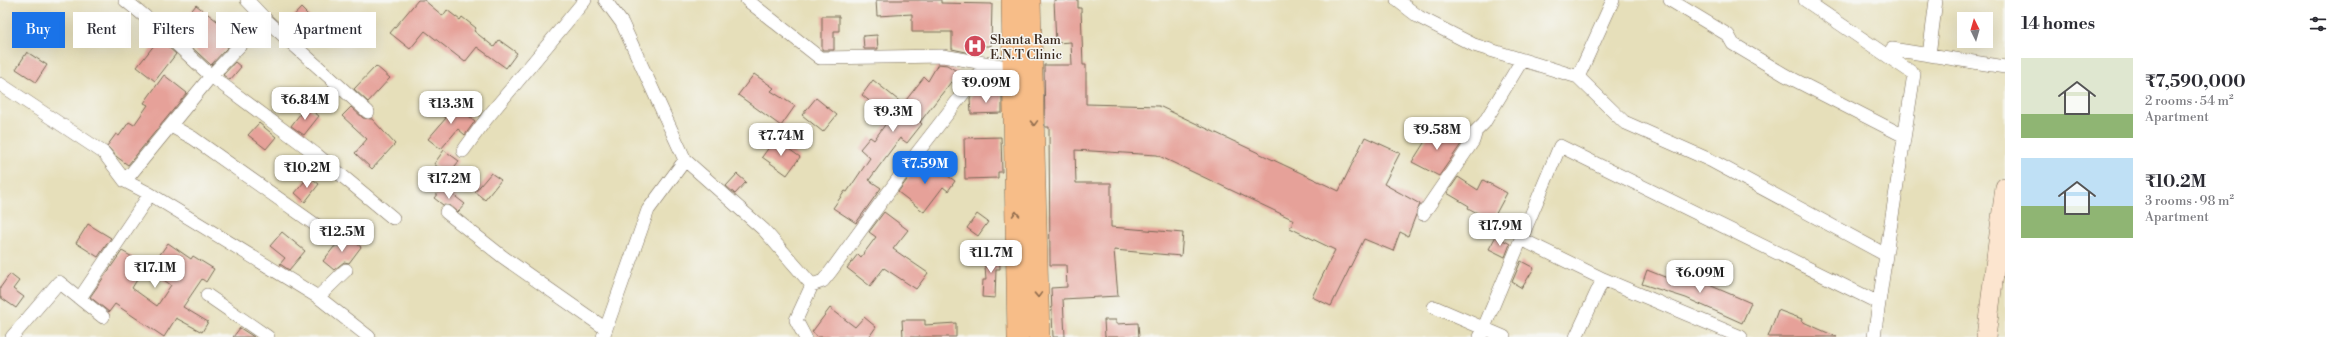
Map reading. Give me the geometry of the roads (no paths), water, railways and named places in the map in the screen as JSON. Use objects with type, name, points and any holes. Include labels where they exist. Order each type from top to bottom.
[{"type":"main road","points":[[1012,0],[1018,337]]},
{"type":"main road","points":[[1030,0],[1039,337]]},
{"type":"street","points":[[125,0],[211,76],[317,155],[393,218]]},
{"type":"street","points":[[247,0],[258,12]]},
{"type":"street","points":[[463,151],[487,118],[585,0]]},
{"type":"street","points":[[605,0],[622,23],[685,160],[764,230],[812,285]]},
{"type":"street","points":[[747,0],[820,58],[943,56],[1013,68]]},
{"type":"street","points":[[1397,0],[1419,17],[1474,46],[1578,77],[1624,122],[1710,160],[1886,255]]},
{"type":"street","points":[[1578,77],[1612,0]]},
{"type":"street","points":[[1670,0],[1728,34],[1733,44],[1785,75],[1904,136]]},
{"type":"street","points":[[1805,0],[1914,74],[1874,337]]},
{"type":"street","points":[[1929,55],[1936,0]]},
{"type":"street","points":[[271,24],[368,112]]},
{"type":"street","points":[[125,181],[211,76],[238,48]]},
{"type":"street","points":[[1892,49],[2005,67]]},
{"type":"street","points":[[1423,214],[1473,141],[1476,130],[1484,123],[1522,60]]},
{"type":"street","points":[[805,337],[796,320],[812,285],[823,281],[831,271],[917,153],[986,64]]},
{"type":"street","points":[[0,84],[104,153],[125,181],[150,194],[318,297],[369,337]]},
{"type":"street","points":[[168,128],[174,127],[193,138],[337,240]]},
{"type":"street","points":[[1482,332],[1560,146],[1879,302]]},
{"type":"street","points":[[446,212],[503,257],[605,333],[648,210],[685,160]]},
{"type":"street","points":[[1986,337],[2005,187]]},
{"type":"street","points":[[80,298],[150,194]]},
{"type":"street","points":[[1521,239],[1603,279],[1741,337]]},
{"type":"street","points":[[318,297],[346,270]]},
{"type":"street","points":[[1576,337],[1603,279]]},
{"type":"street","points":[[12,337],[59,282],[103,317]]},
{"type":"street","points":[[206,295],[268,337]]},
{"type":"street","points":[[1434,307],[1482,332],[1504,337]]},
{"type":"place","name":"Shanta Ram E.N.T Clinic","points":[[975,46]]}]
